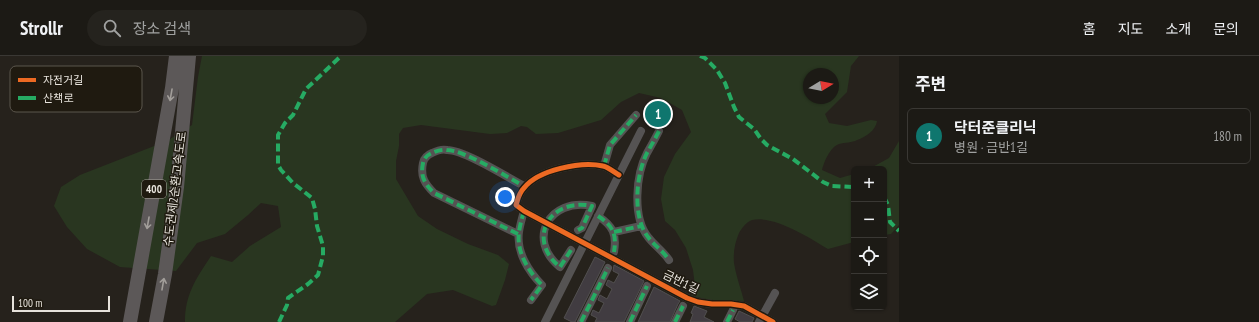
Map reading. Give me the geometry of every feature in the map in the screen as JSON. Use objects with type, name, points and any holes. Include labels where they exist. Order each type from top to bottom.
[{"type":"highway","name":"수도권제2순환고속도로","points":[[130,322],[171,96],[176,56]]},
{"type":"highway","name":"수도권제2순환고속도로","points":[[156,322],[165,274],[177,187],[189,56]]},
{"type":"street","points":[[604,166],[610,145],[636,115]]},
{"type":"street","points":[[546,321],[641,131]]},
{"type":"street","points":[[659,131],[642,166],[638,207],[641,226],[648,237],[669,260]]},
{"type":"street","points":[[518,234],[434,193],[425,183],[422,172],[423,162],[426,156],[435,152],[447,150],[454,151],[524,186]]},
{"type":"street","points":[[531,300],[542,285],[532,275],[525,261],[518,234],[524,211],[516,205],[524,186],[548,172],[564,167],[583,164],[604,166],[619,175]]},
{"type":"street","points":[[571,250],[560,267],[553,261],[548,253],[545,243],[544,234],[547,223],[560,209],[569,205],[581,204],[592,206],[582,228],[578,230]]},
{"type":"street","name":"금반1길","points":[[524,211],[692,300],[712,304],[744,306],[761,319],[773,322]]},
{"type":"street","points":[[598,216],[606,221],[614,232],[616,241],[614,252]]},
{"type":"street","points":[[614,232],[641,226]]},
{"type":"street","points":[[581,322],[608,268]]},
{"type":"street","points":[[630,322],[647,286]]},
{"type":"street","points":[[761,319],[775,293]]},
{"type":"street","name":"금반1길","points":[[675,322],[683,306]]},
{"type":"street","points":[[727,322],[733,310]]},
{"type":"green space","points":[[202,56],[859,56],[851,66],[847,92],[839,100],[839,68],[803,68],[803,104],[835,104],[825,114],[829,123],[847,126],[871,120],[877,121],[873,130],[864,137],[855,141],[839,144],[833,148],[826,159],[822,170],[840,178],[851,175],[851,243],[828,249],[792,228],[781,224],[761,219],[750,221],[744,225],[739,233],[735,244],[734,255],[735,268],[744,301],[711,300],[691,296],[695,286],[693,270],[686,248],[675,230],[665,221],[661,199],[664,177],[675,154],[691,132],[682,110],[661,98],[639,93],[621,102],[601,120],[558,133],[536,134],[527,127],[521,126],[507,133],[490,134],[421,125],[403,128],[399,134],[396,179],[418,216],[437,229],[468,244],[498,255],[509,264],[496,305],[492,306],[453,290],[427,294],[395,322],[185,322],[187,303],[192,287],[211,256],[232,262],[250,246],[281,227],[278,206],[261,203],[225,234],[197,243],[176,271],[120,267],[87,249],[67,227],[54,206],[61,187],[80,175],[167,141],[192,125]]},
{"type":"green space","points":[[899,141],[899,225],[891,234],[887,235],[887,166],[874,166],[889,158]]},
{"type":"building","points":[[595,257],[605,262],[575,322],[572,322],[564,318]]},
{"type":"building","points":[[614,265],[644,281],[624,322],[595,322],[597,318],[591,315],[593,310],[599,313],[604,303],[598,300],[600,295],[607,299],[612,289],[606,285],[608,280],[614,283],[619,274],[613,271]]},
{"type":"building","points":[[654,287],[680,301],[670,322],[638,322]]},
{"type":"building","points":[[694,306],[707,311],[704,317],[714,322],[690,322],[693,314],[691,313]]},
{"type":"building","points":[[739,311],[754,318],[752,322],[740,322],[735,319]]},
{"type":"marked path","points":[[279,322],[287,305],[288,298],[318,275],[323,256],[323,246],[317,226],[312,198],[293,183],[278,165],[278,135],[285,123],[293,115],[306,89],[341,56]]},
{"type":"marked path","points":[[700,56],[705,58],[717,70],[725,83],[739,117],[754,129],[767,145],[793,159],[823,182],[832,186],[851,187]]},
{"type":"marked path","points":[[604,166],[610,145],[636,115]]},
{"type":"marked path","points":[[659,131],[643,162],[637,195],[643,229],[650,240],[669,260]]},
{"type":"marked path","points":[[518,234],[434,193],[424,180],[422,172],[423,163],[427,156],[435,152],[444,150],[454,151],[464,154],[524,186]]},
{"type":"marked path","points":[[886,202],[890,222],[899,231]]},
{"type":"marked path","points":[[571,250],[560,267],[550,256],[545,245],[544,233],[547,223],[554,214],[564,208],[577,205],[592,206],[582,228],[578,230]]},
{"type":"marked path","points":[[524,211],[519,232],[520,247],[524,261],[528,268],[542,285],[531,300]]},
{"type":"marked path","points":[[598,216],[607,223],[613,231],[615,240],[614,252]]},
{"type":"marked path","points":[[614,232],[641,226]]},
{"type":"marked path","points":[[581,322],[608,268]]},
{"type":"marked path","points":[[630,322],[647,286]]},
{"type":"marked path","points":[[675,322],[683,306]]},
{"type":"marked path","points":[[727,322],[733,310]]},
{"type":"cycle path","points":[[619,175],[609,168],[594,165],[560,168],[539,176],[531,182],[521,192],[516,205],[524,211],[687,298],[698,302],[712,304],[744,306],[773,322]]},
{"type":"place","name":"닥터준클리닉","points":[[658,114]]}]
